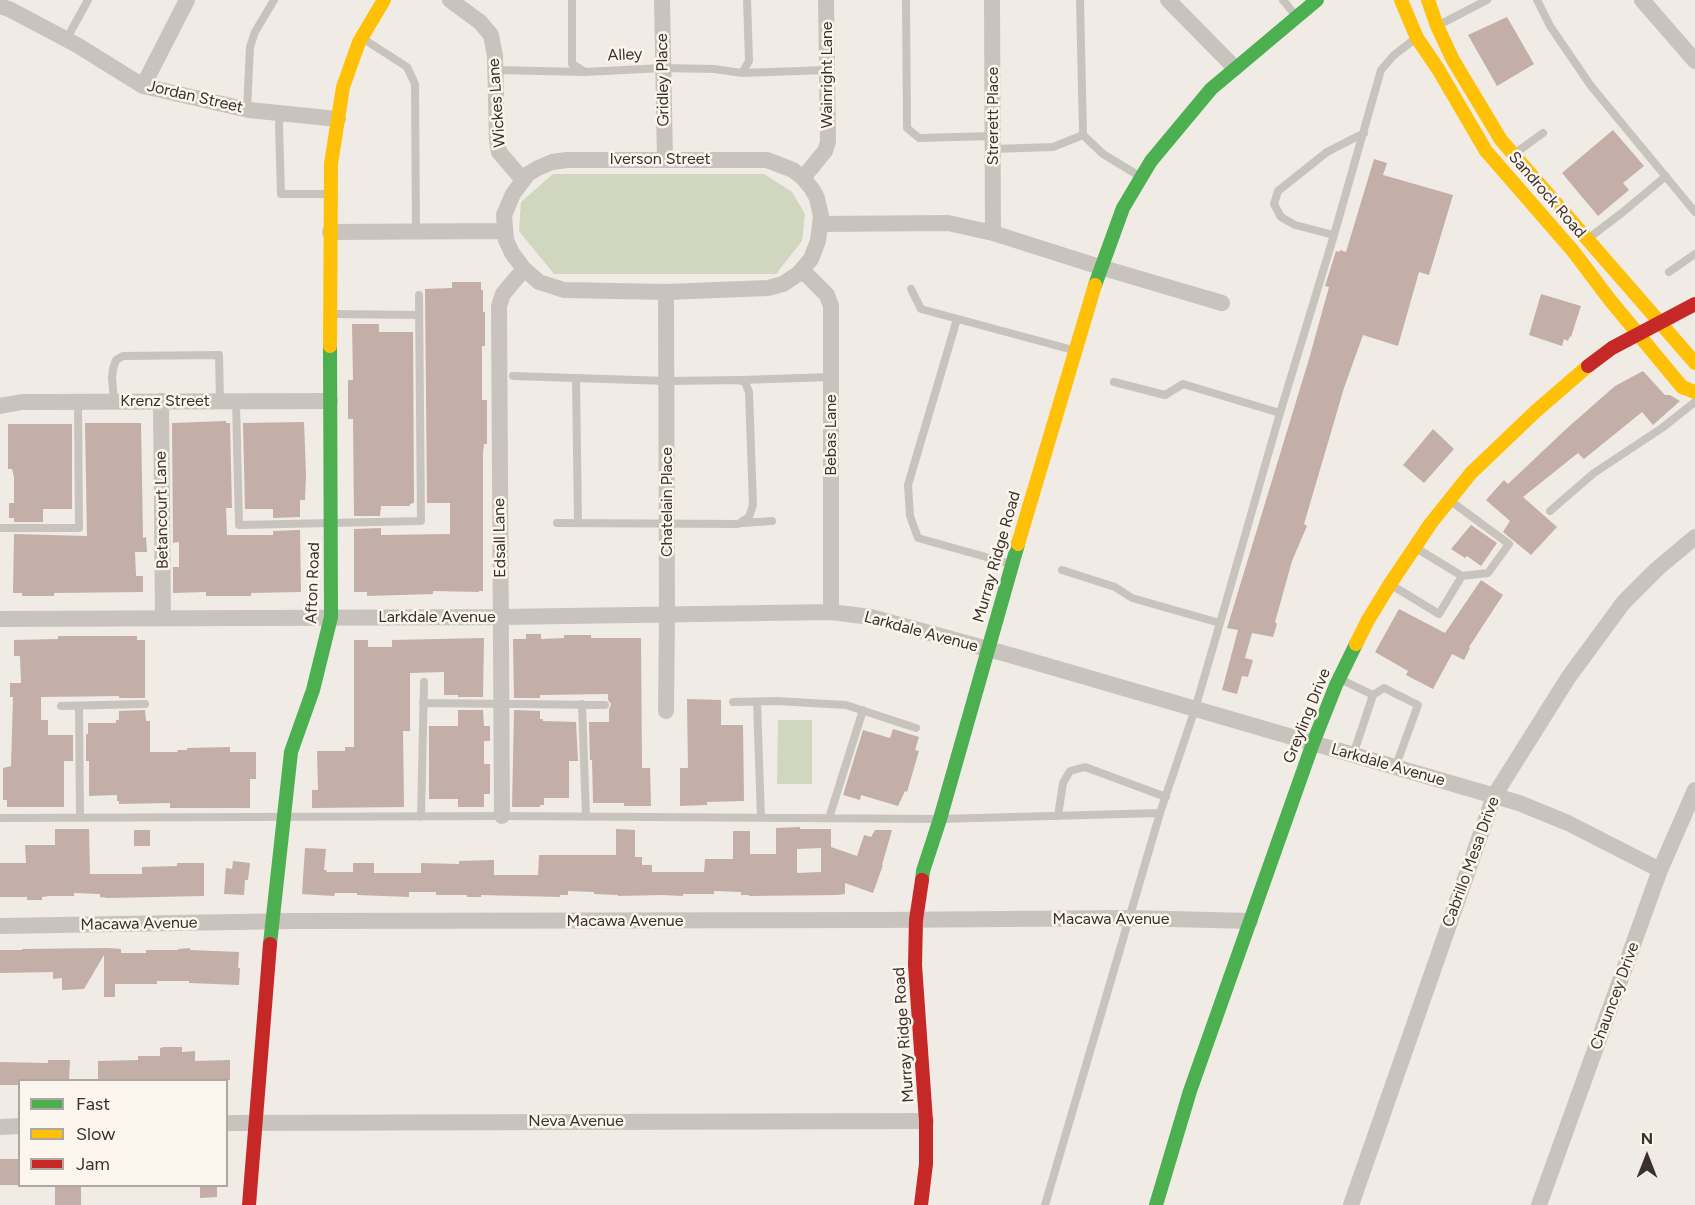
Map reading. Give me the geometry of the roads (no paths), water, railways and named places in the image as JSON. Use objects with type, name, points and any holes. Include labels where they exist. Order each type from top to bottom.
[{"type":"street","points":[[143,86],[187,0]]},
{"type":"street","name":"Afton Road","points":[[249,1205],[272,922],[291,753],[313,690],[331,617],[331,164],[343,87],[362,38],[384,0]]},
{"type":"street","name":"Wickes Lane","points":[[450,0],[480,22],[491,35],[499,152],[523,180]]},
{"type":"street","name":"Gridley Place","points":[[662,0],[665,159]]},
{"type":"street","name":"Wainright Lane","points":[[803,178],[825,151],[828,142],[826,0]]},
{"type":"street","name":"Strerett Place","points":[[992,0],[993,233]]},
{"type":"street","points":[[1168,0],[1236,68]]},
{"type":"street","name":"Murray Ridge Road","points":[[921,1205],[927,1164],[926,1121],[915,965],[916,920],[923,871],[1100,267],[1123,208],[1150,161],[1211,89],[1317,0]]},
{"type":"street","name":"Sandrock Road","points":[[1401,0],[1417,38],[1486,151],[1574,251],[1610,300],[1682,387],[1695,392]]},
{"type":"street","name":"Sandrock Road","points":[[1428,0],[1437,26],[1458,69],[1501,140],[1695,363]]},
{"type":"street","points":[[1642,0],[1695,61]]},
{"type":"street","name":"Jordan Street","points":[[0,6],[66,40],[143,86],[247,110],[338,119]]},
{"type":"street","name":"Iverson Street","points":[[505,231],[504,215],[510,200],[523,180],[538,168],[552,162],[665,159],[767,160],[793,170],[803,178]]},
{"type":"street","points":[[330,232],[505,231],[512,253],[524,269],[539,282],[564,290],[666,292],[768,288],[783,284],[798,274],[811,259],[818,241],[821,216],[817,198],[803,178]]},
{"type":"street","points":[[820,224],[948,223],[993,233],[1222,303]]},
{"type":"street","name":"Edsall Lane","points":[[502,816],[499,306],[503,294],[524,269]]},
{"type":"street","name":"Bebas Lane","points":[[802,270],[827,295],[831,306],[831,612]]},
{"type":"street","name":"Chatelain Place","points":[[666,292],[668,616],[666,711]]},
{"type":"street","name":"Greyling Drive","points":[[1156,1205],[1190,1091],[1312,743],[1368,620],[1414,547],[1449,500],[1486,458],[1552,396],[1612,348],[1695,304]]},
{"type":"street","name":"Krenz Street","points":[[0,406],[22,402],[78,401],[330,401]]},
{"type":"street","name":"Betancourt Lane","points":[[161,401],[163,618]]},
{"type":"street","name":"Cabrillo Mesa Drive","points":[[1351,1205],[1494,796],[1568,678],[1623,603],[1657,568],[1695,537]]},
{"type":"street","name":"Larkdale Avenue","points":[[0,619],[668,616],[831,612],[870,617],[1519,803],[1568,823],[1660,870]]},
{"type":"street","name":"Chauncey Drive","points":[[1539,1205],[1660,870],[1695,790]]},
{"type":"street","name":"Macawa Avenue","points":[[0,926],[272,922],[1129,918],[1250,921]]},
{"type":"street","name":"Neva Avenue","points":[[228,1122],[926,1121]]},
{"type":"street","points":[[0,1127],[18,1126]]},
{"type":"lane","points":[[66,40],[88,0]]},
{"type":"lane","points":[[247,110],[249,47],[274,0]]},
{"type":"lane","name":"Alley","points":[[572,0],[572,64],[585,72],[663,68],[714,69],[742,73],[827,70]]},
{"type":"lane","points":[[742,73],[749,61],[747,0]]},
{"type":"lane","points":[[906,0],[907,128],[920,138],[1053,147],[1083,135]]},
{"type":"lane","points":[[1080,0],[1083,135],[1103,154],[1141,177]]},
{"type":"lane","points":[[1283,0],[1297,17]]},
{"type":"lane","points":[[1045,1205],[1160,813],[1195,709],[1381,70],[1394,55],[1417,38],[1486,0]]},
{"type":"lane","points":[[1537,0],[1550,26],[1591,86],[1695,212]]},
{"type":"lane","points":[[362,38],[407,67],[415,84],[416,231]]},
{"type":"lane","points":[[495,70],[585,72]]},
{"type":"lane","points":[[280,113],[281,194],[330,194]]},
{"type":"lane","points":[[1334,235],[1295,225],[1281,216],[1274,204],[1278,191],[1327,152],[1364,133]]},
{"type":"lane","points":[[1500,165],[1543,133]]},
{"type":"lane","points":[[1587,239],[1623,213],[1666,176]]},
{"type":"lane","points":[[1669,272],[1695,254]]},
{"type":"lane","points":[[911,289],[921,309],[1075,351]]},
{"type":"lane","points":[[114,401],[113,369],[116,360],[123,356],[219,355],[228,401],[239,525],[422,521],[419,295]]},
{"type":"lane","points":[[330,314],[419,315]]},
{"type":"lane","points":[[957,319],[908,485],[910,516],[918,538],[1013,564]]},
{"type":"lane","points":[[513,376],[667,381],[831,377]]},
{"type":"lane","points":[[576,378],[578,523]]},
{"type":"lane","points":[[738,380],[745,382],[749,392],[753,505],[749,517],[738,524]]},
{"type":"lane","points":[[1114,382],[1165,395],[1183,384],[1280,413]]},
{"type":"lane","points":[[0,528],[80,528],[78,401]]},
{"type":"lane","points":[[1550,511],[1594,472],[1662,428],[1695,402]]},
{"type":"lane","points":[[1414,547],[1462,576],[1488,573],[1509,544],[1449,500]]},
{"type":"lane","points":[[557,523],[738,524],[772,521]]},
{"type":"lane","points":[[1062,570],[1115,587],[1132,598],[1220,623]]},
{"type":"lane","points":[[1390,584],[1438,614],[1462,576]]},
{"type":"lane","points":[[1340,678],[1373,694]]},
{"type":"lane","points":[[422,817],[424,682]]},
{"type":"lane","points":[[1353,755],[1373,694],[1384,688],[1418,705],[1395,768]]},
{"type":"lane","points":[[733,702],[846,705],[916,728]]},
{"type":"lane","points":[[757,702],[761,818]]},
{"type":"lane","points":[[423,703],[605,705]]},
{"type":"lane","points":[[61,706],[146,704]]},
{"type":"lane","points":[[582,704],[586,817]]},
{"type":"lane","points":[[80,706],[80,817]]},
{"type":"lane","points":[[829,818],[863,710]]},
{"type":"lane","points":[[1058,816],[1063,783],[1070,771],[1085,767],[1166,797]]},
{"type":"lane","points":[[0,818],[502,816],[940,819],[1160,813]]}]
